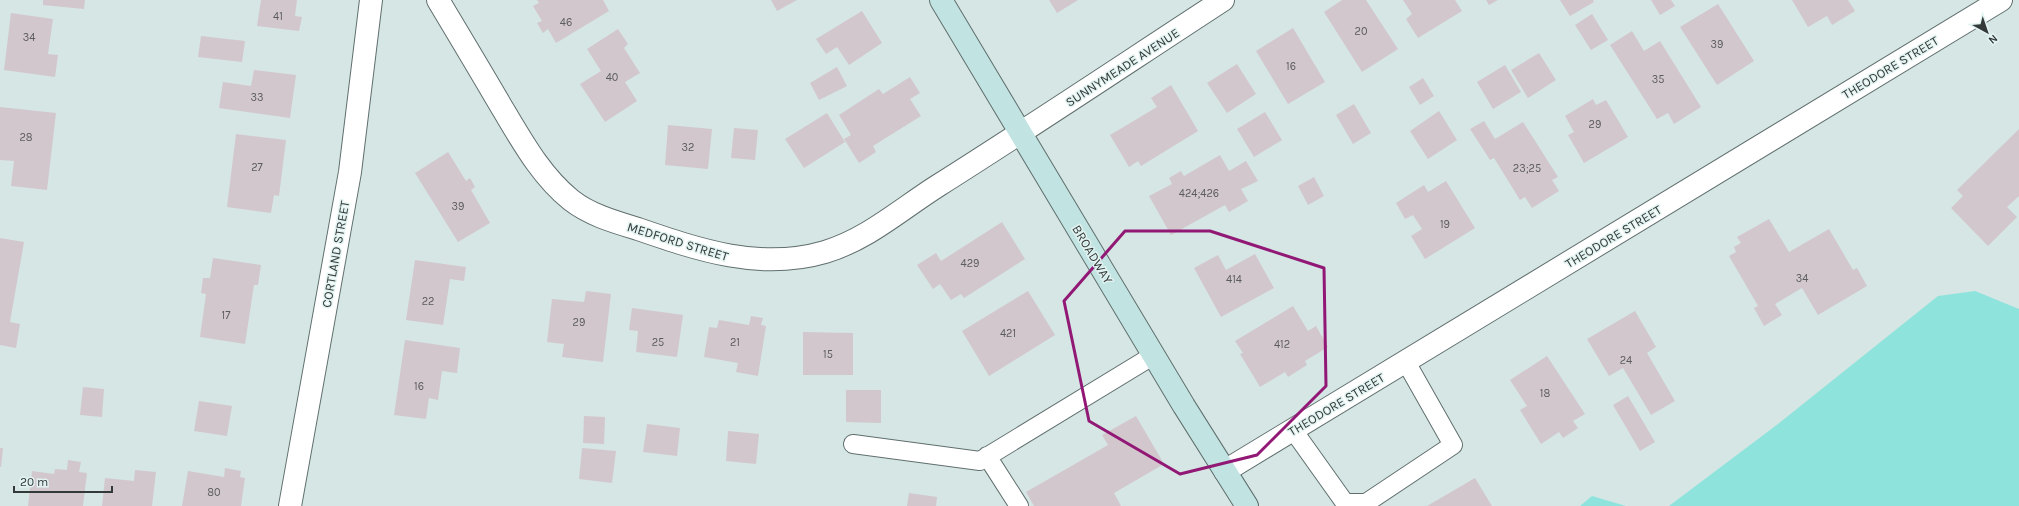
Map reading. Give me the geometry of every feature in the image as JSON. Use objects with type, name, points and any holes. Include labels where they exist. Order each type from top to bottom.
[{"type":"main road","name":"BROADWAY","points":[[941,0],[1154,356],[1247,506]]},
{"type":"street","name":"CORTLAND STREET","points":[[290,506],[350,172],[371,0]]},
{"type":"street","name":"MEDFORD STREET","points":[[438,0],[532,158],[558,188],[572,201],[591,213],[613,221],[684,245],[736,258],[787,260],[806,257],[842,246],[870,232],[921,196],[1021,133]]},
{"type":"street","name":"SUNNYMEADE AVENUE","points":[[1021,133],[1223,0]]},
{"type":"street","name":"THEODORE STREET","points":[[1225,471],[2001,0]]},
{"type":"lane","points":[[853,444],[980,461],[1154,356]]},
{"type":"lane","points":[[1293,430],[1344,503],[1366,503],[1453,445],[1406,362]]},
{"type":"lane","points":[[987,456],[1019,506]]},
{"type":"highlighted area","points":[[1125,231],[1210,231],[1324,268],[1326,386],[1257,455],[1180,474],[1089,421],[1064,301]]},
{"type":"shaded area","points":[[1975,291],[2019,309],[2019,506],[1669,506],[1778,424],[1938,296]]},
{"type":"shaded area","points":[[1592,496],[1626,506],[1580,506]]},
{"type":"building","points":[[43,0],[85,0],[84,9],[43,5]]},
{"type":"building","points":[[261,0],[297,0],[295,16],[302,17],[299,31],[257,26]]},
{"type":"building","points":[[537,0],[603,0],[609,11],[556,43],[548,29],[543,33],[537,23],[542,21],[533,6],[539,3]]},
{"type":"building","points":[[771,0],[797,0],[777,11]]},
{"type":"building","points":[[1049,0],[1078,0],[1057,13]]},
{"type":"building","points":[[1342,0],[1366,0],[1398,49],[1362,72],[1324,12]]},
{"type":"building","points":[[1403,0],[1455,0],[1462,11],[1418,38],[1406,19],[1412,14]]},
{"type":"building","points":[[1486,0],[1498,0],[1489,5]]},
{"type":"building","points":[[1560,0],[1593,0],[1594,2],[1570,16]]},
{"type":"building","points":[[1651,0],[1671,0],[1675,6],[1660,15]]},
{"type":"building","points":[[1792,0],[1848,0],[1855,11],[1832,25],[1827,16],[1808,27]]},
{"type":"building","points":[[1718,4],[1754,61],[1717,85],[1680,27]]},
{"type":"building","points":[[862,11],[882,43],[849,65],[837,47],[826,54],[816,39]]},
{"type":"building","points":[[11,13],[53,19],[48,54],[58,55],[55,77],[4,70]]},
{"type":"building","points":[[1592,14],[1608,40],[1591,50],[1575,25]]},
{"type":"building","points":[[1293,28],[1325,82],[1288,104],[1256,51]]},
{"type":"building","points":[[618,29],[628,44],[624,48],[640,73],[625,82],[637,101],[605,122],[580,84],[601,71],[587,49]]},
{"type":"building","points":[[1632,31],[1644,51],[1660,41],[1701,107],[1674,124],[1668,113],[1657,119],[1610,45]]},
{"type":"building","points":[[201,36],[245,41],[242,62],[198,57]]},
{"type":"building","points":[[1539,53],[1556,80],[1528,98],[1511,70]]},
{"type":"building","points":[[1237,64],[1256,94],[1227,113],[1207,83]]},
{"type":"building","points":[[1505,65],[1521,92],[1493,109],[1477,82]]},
{"type":"building","points":[[837,67],[847,86],[819,100],[810,83]]},
{"type":"building","points":[[254,70],[296,75],[290,118],[219,108],[223,82],[251,86]]},
{"type":"building","points":[[910,77],[920,93],[910,99],[921,116],[873,146],[876,152],[859,163],[844,139],[851,135],[839,115],[879,89],[883,94]]},
{"type":"building","points":[[1423,78],[1434,96],[1420,105],[1409,87]]},
{"type":"building","points":[[1171,85],[1198,131],[1141,166],[1138,161],[1129,167],[1110,135],[1157,107],[1151,98]]},
{"type":"building","points":[[1593,99],[1596,105],[1606,100],[1628,137],[1584,163],[1568,135],[1574,132],[1565,116]]},
{"type":"building","points":[[1354,104],[1371,133],[1353,144],[1336,115]]},
{"type":"building","points":[[0,107],[56,113],[47,190],[11,186],[14,161],[0,160]]},
{"type":"building","points":[[1439,111],[1457,140],[1428,159],[1410,131]]},
{"type":"building","points":[[1265,112],[1282,140],[1254,157],[1237,129]]},
{"type":"building","points":[[827,113],[845,142],[804,168],[785,139]]},
{"type":"building","points":[[1484,121],[1495,139],[1523,122],[1558,177],[1552,180],[1559,191],[1532,208],[1525,197],[1520,200],[1494,158],[1490,160],[1470,129]]},
{"type":"building","points":[[668,125],[712,129],[708,169],[665,165]]},
{"type":"building","points":[[734,128],[758,130],[755,160],[731,158]]},
{"type":"building","points":[[2019,129],[2019,196],[2007,207],[2017,217],[1988,246],[1951,208],[1963,196],[1957,190]]},
{"type":"building","points":[[236,134],[286,140],[279,196],[274,195],[271,213],[227,207]]},
{"type":"building","points":[[448,152],[466,181],[470,178],[475,187],[471,190],[490,223],[458,242],[415,173]]},
{"type":"building","points":[[1220,155],[1229,171],[1246,161],[1258,181],[1241,189],[1248,201],[1229,212],[1225,205],[1171,235],[1149,196],[1172,184],[1169,178],[1181,171],[1184,176]]},
{"type":"building","points":[[1314,177],[1324,196],[1308,205],[1298,186]]},
{"type":"building","points":[[1446,181],[1475,228],[1425,259],[1411,236],[1422,229],[1413,215],[1405,219],[1396,203],[1424,185],[1428,192]]},
{"type":"building","points":[[1769,219],[1789,252],[1829,229],[1853,270],[1857,268],[1867,286],[1818,315],[1802,288],[1775,304],[1782,315],[1764,326],[1754,308],[1758,306],[1729,256],[1736,252],[1734,247],[1741,243],[1737,237]]},
{"type":"building","points":[[1002,222],[1025,259],[964,298],[961,294],[951,300],[940,284],[933,289],[917,265],[936,253],[941,261]]},
{"type":"building","points":[[0,238],[24,242],[10,322],[20,324],[16,348],[0,345]]},
{"type":"building","points":[[1255,254],[1274,288],[1221,317],[1194,268],[1218,255],[1226,270]]},
{"type":"building","points":[[213,258],[261,265],[258,285],[254,285],[245,344],[200,337],[206,294],[201,293],[203,278],[210,278]]},
{"type":"building","points":[[415,260],[466,267],[464,281],[450,279],[443,325],[406,320]]},
{"type":"building","points":[[586,291],[611,294],[603,362],[562,357],[564,344],[547,342],[552,299],[584,302]]},
{"type":"building","points":[[1028,291],[1055,335],[989,376],[962,331]]},
{"type":"building","points":[[1293,306],[1308,331],[1316,326],[1328,347],[1305,361],[1307,365],[1288,377],[1285,372],[1260,387],[1240,354],[1243,353],[1235,341]]},
{"type":"building","points":[[632,308],[683,315],[677,357],[636,352],[638,331],[629,330]]},
{"type":"building","points":[[1635,311],[1656,347],[1647,353],[1675,401],[1651,415],[1623,368],[1609,376],[1587,339]]},
{"type":"building","points":[[751,316],[763,318],[761,325],[766,326],[758,376],[736,372],[738,363],[704,357],[709,327],[717,328],[719,320],[749,325]]},
{"type":"building","points":[[803,332],[853,333],[853,375],[803,375]]},
{"type":"building","points":[[405,340],[460,348],[457,373],[442,371],[438,400],[429,398],[426,419],[394,415]]},
{"type":"building","points":[[1547,356],[1585,414],[1573,421],[1578,428],[1563,438],[1559,432],[1541,444],[1520,410],[1527,406],[1510,380]]},
{"type":"building","points":[[83,387],[104,389],[102,417],[80,415]]},
{"type":"building","points":[[846,390],[881,390],[881,423],[846,422]]},
{"type":"building","points":[[1628,396],[1655,442],[1640,451],[1613,405]]},
{"type":"building","points":[[199,401],[232,406],[227,436],[194,431]]},
{"type":"building","points":[[584,416],[605,417],[604,444],[583,443]]},
{"type":"building","points":[[1136,416],[1164,464],[1114,493],[1121,506],[1034,506],[1026,492],[1108,445],[1102,435]]},
{"type":"building","points":[[647,424],[680,428],[677,456],[643,452]]},
{"type":"building","points":[[728,431],[759,434],[756,464],[726,461]]},
{"type":"building","points":[[0,448],[3,448],[1,467],[0,467]]},
{"type":"building","points":[[582,448],[616,451],[612,483],[579,479]]},
{"type":"building","points":[[68,460],[81,462],[79,472],[87,473],[83,506],[28,506],[32,471],[54,474],[55,469],[67,470]]},
{"type":"building","points":[[225,468],[241,471],[240,477],[245,478],[241,506],[182,506],[188,471],[224,477]]},
{"type":"building","points":[[135,470],[156,472],[152,506],[102,506],[105,478],[134,481]]},
{"type":"building","points":[[1475,478],[1492,506],[1427,506]]},
{"type":"building","points":[[909,493],[937,497],[936,506],[907,506]]}]
